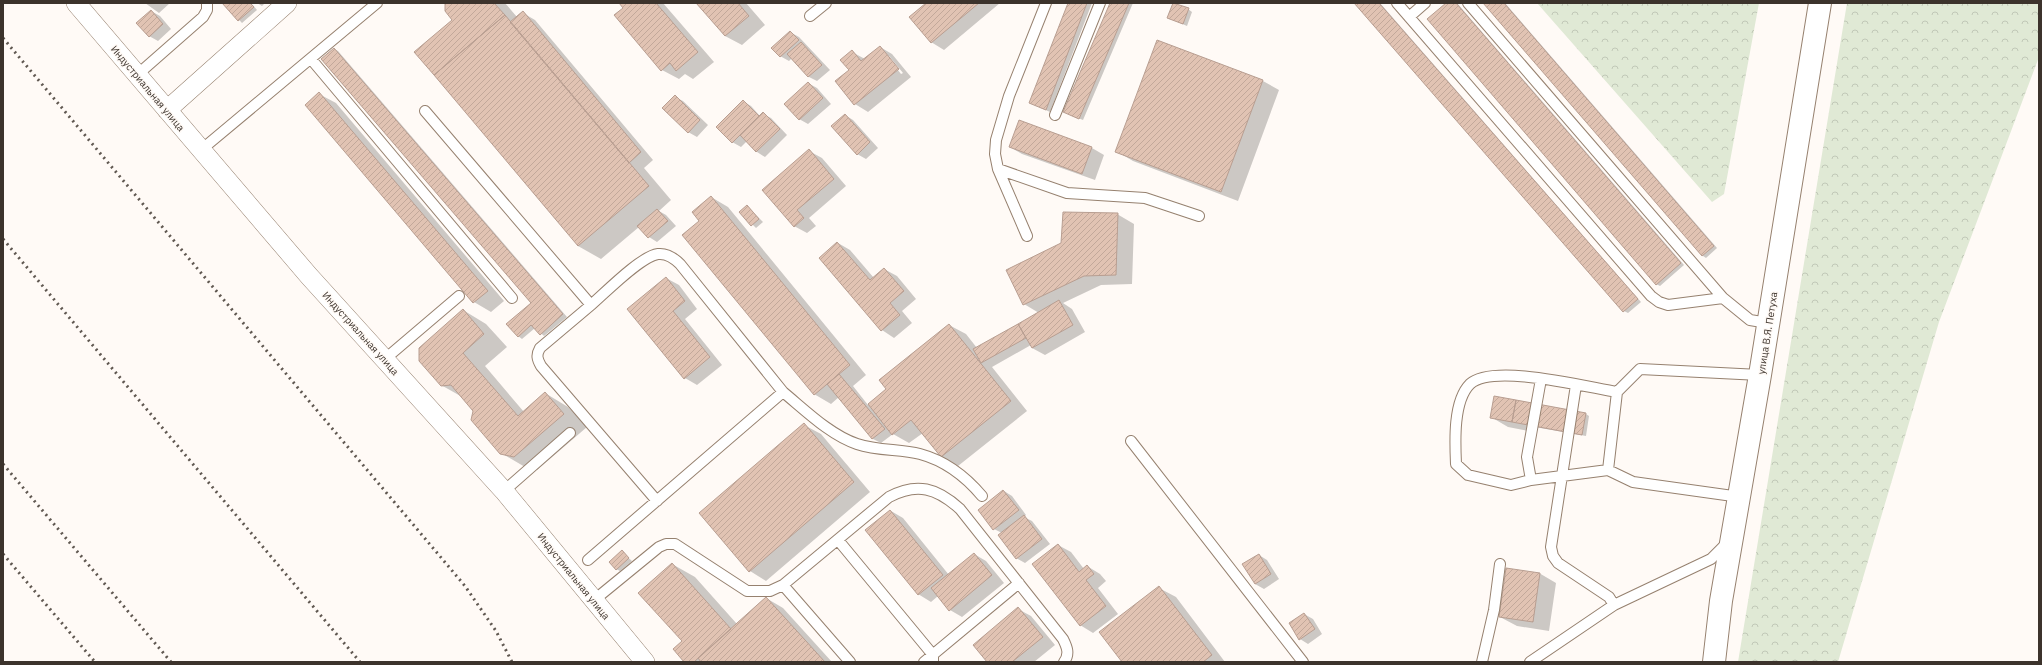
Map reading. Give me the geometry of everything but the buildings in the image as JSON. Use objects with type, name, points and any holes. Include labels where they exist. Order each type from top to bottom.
[{"type":"street","name":"Индустриальная улица","points":[[76,3],[309,276],[504,491],[593,601],[645,662]]},
{"type":"street","points":[[167,110],[287,3]]},
{"type":"street","name":"улица В.Я. Петуха","points":[[1714,662],[1722,601],[1820,3]]},
{"type":"lane","points":[[137,75],[203,17],[207,10],[207,3]]},
{"type":"lane","points":[[201,150],[377,3]]},
{"type":"lane","points":[[810,16],[826,3]]},
{"type":"lane","points":[[1028,236],[998,169],[995,154],[996,140],[1009,96],[1046,3]]},
{"type":"lane","points":[[1055,115],[1100,3]]},
{"type":"lane","points":[[1397,3],[1651,296],[1659,302],[1668,305],[1723,298]]},
{"type":"lane","points":[[1409,17],[1425,3]]},
{"type":"lane","points":[[1468,3],[1723,298],[1750,320],[1768,324]]},
{"type":"lane","points":[[311,59],[512,298]]},
{"type":"lane","points":[[425,111],[591,305]]},
{"type":"lane","points":[[998,169],[1067,193],[1145,198],[1199,216]]},
{"type":"lane","points":[[657,501],[537,359],[537,354],[540,348],[645,259],[659,254],[666,255],[680,264],[783,392],[841,436],[856,444],[875,449],[920,454],[932,458],[962,474],[982,496]]},
{"type":"lane","points":[[385,359],[459,296]]},
{"type":"lane","points":[[1608,470],[1617,392],[1640,369],[1760,375]]},
{"type":"lane","points":[[1617,392],[1511,374],[1485,376],[1470,384],[1461,399],[1455,435],[1456,464],[1468,475],[1511,485],[1563,475],[1608,470],[1633,482],[1740,497]]},
{"type":"lane","points":[[1531,480],[1527,457],[1541,379]]},
{"type":"lane","points":[[1576,385],[1551,547],[1553,556],[1568,571],[1608,597],[1614,605]]},
{"type":"lane","points":[[588,560],[783,392]]},
{"type":"lane","points":[[504,491],[570,433]]},
{"type":"lane","points":[[1131,441],[1303,662]]},
{"type":"lane","points":[[593,601],[659,547],[666,544],[674,544],[683,548],[747,591],[770,591],[783,585],[889,497],[902,491],[916,488],[934,491],[948,498],[960,509],[1063,639],[1068,648],[1067,658],[1064,662]]},
{"type":"lane","points":[[1530,662],[1614,605],[1711,559],[1733,537]]},
{"type":"lane","points":[[838,540],[933,658]]},
{"type":"lane","points":[[1482,662],[1494,610],[1500,564]]},
{"type":"lane","points":[[924,662],[933,658],[1019,583]]},
{"type":"lane","points":[[783,585],[850,662]]},
{"type":"green space","points":[[1537,3],[1759,3],[1724,194],[1712,202]]},
{"type":"green space","points":[[1847,3],[2039,3],[2039,57],[1939,322],[1838,662],[1738,662]]},
{"type":"railway","points":[[3,38],[465,586],[496,631],[512,662]]},
{"type":"railway","points":[[3,239],[360,662]]},
{"type":"railway","points":[[3,464],[171,662]]},
{"type":"railway","points":[[3,554],[95,662]]}]
